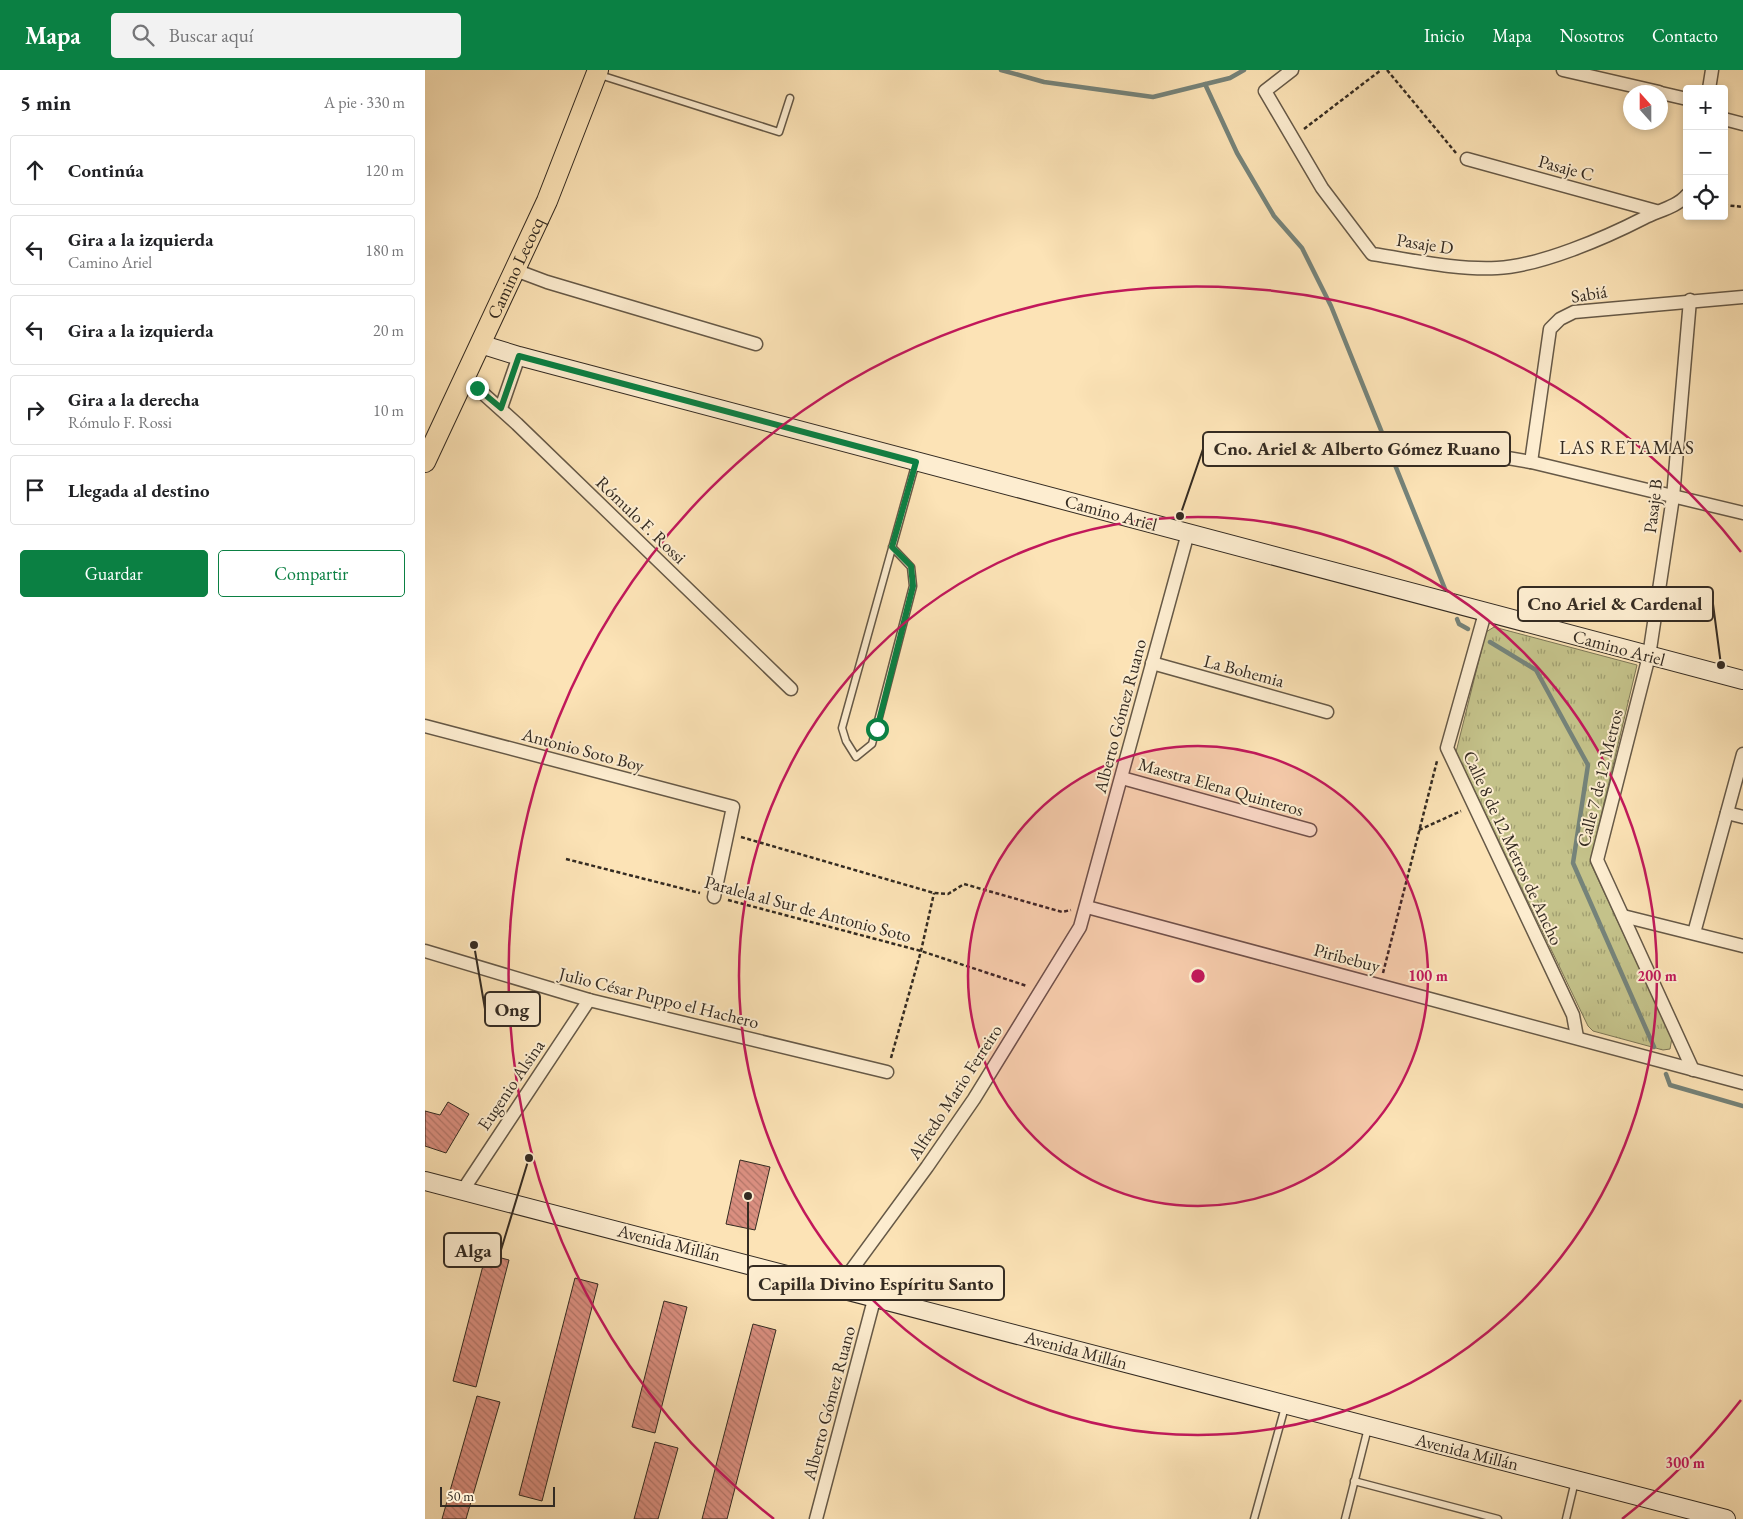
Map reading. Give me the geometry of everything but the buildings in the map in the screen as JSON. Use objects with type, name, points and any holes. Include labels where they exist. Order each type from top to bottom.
[{"type":"main road","name":"Camino Lecocq","points":[[425,462],[430,439],[463,380],[547,201],[597,72]]},
{"type":"street","name":"Pasaje D","points":[[1292,70],[1265,91],[1322,188],[1372,254],[1462,267],[1498,268],[1535,261],[1616,232],[1656,211],[1683,201]]},
{"type":"street","points":[[1563,70],[1626,85]]},
{"type":"street","points":[[1710,85],[1713,70]]},
{"type":"street","points":[[1668,95],[1683,98]]},
{"type":"street","points":[[1728,120],[1743,124]]},
{"type":"street","name":"Pasaje C","points":[[1467,158],[1656,211]]},
{"type":"street","points":[[515,270],[547,282],[756,344]]},
{"type":"street","name":"Sabiá","points":[[1531,462],[1551,329],[1560,319],[1574,312],[1690,300],[1743,297]]},
{"type":"street","name":"Pasaje B","points":[[1649,656],[1673,497],[1690,300]]},
{"type":"street","name":"Camino Ariel","points":[[480,344],[916,462],[1743,680]]},
{"type":"street","points":[[501,408],[519,356]]},
{"type":"street","name":"Rómulo F. Rossi","points":[[463,380],[477,388],[501,408],[791,689]]},
{"type":"street","points":[[1461,450],[1531,462],[1743,513]]},
{"type":"street","name":"Alberto Gómez Ruano","points":[[1087,907],[1188,533]]},
{"type":"street","name":"Calle 8 de 12 Metros de Ancho","points":[[1485,613],[1447,748],[1573,1015],[1577,1037]]},
{"type":"street","name":"Calle 7 de 12 Metros","points":[[1649,656],[1597,860],[1693,1070]]},
{"type":"street","name":"La Bohemia","points":[[1152,663],[1327,712]]},
{"type":"street","name":"Antonio Soto Boy","points":[[425,726],[733,807],[727,834]]},
{"type":"street","points":[[1694,933],[1743,754]]},
{"type":"street","name":"Maestra Elena Quinteros","points":[[1122,778],[1311,830]]},
{"type":"street","points":[[1727,812],[1743,817]]},
{"type":"street","points":[[715,897],[727,834]]},
{"type":"street","name":"Piribebuy","points":[[1087,907],[1743,1083]]},
{"type":"street","name":"Alfredo Mario Ferreiro","points":[[839,1287],[953,1129],[1080,927],[1087,907]]},
{"type":"street","points":[[1623,916],[1743,946]]},
{"type":"street","name":"Julio César Puppo el Hachero","points":[[425,952],[589,1000],[887,1072]]},
{"type":"street","name":"Eugenio Alsina","points":[[463,1190],[589,1000]]},
{"type":"street","name":"Avenida Millán","points":[[425,1180],[1726,1519]]},
{"type":"street","name":"Alberto Gómez Ruano","points":[[816,1519],[875,1296]]},
{"type":"lane","points":[[597,72],[779,132],[790,98]]},
{"type":"lane","points":[[892,547],[911,566],[913,586],[872,744],[856,757],[846,741],[842,728],[892,547],[916,462]]},
{"type":"lane","points":[[1254,1519],[1286,1405]]},
{"type":"lane","points":[[1345,1519],[1369,1427]]},
{"type":"lane","points":[[1566,1519],[1575,1480]]},
{"type":"lane","points":[[1354,1481],[1498,1519]]},
{"type":"path","points":[[1293,138],[1381,70]]},
{"type":"path","points":[[1387,70],[1453,152],[1467,158]]},
{"type":"path","points":[[1728,205],[1743,207]]},
{"type":"path","points":[[1380,985],[1437,759],[1447,748]]},
{"type":"path","points":[[1419,830],[1473,806]]},
{"type":"path","points":[[727,834],[934,893],[948,894],[964,884],[1062,912],[1087,907]]},
{"type":"path","name":"Paralela al Sur de Antonio Soto","points":[[566,859],[921,951],[1041,990]]},
{"type":"path","points":[[887,1072],[921,951],[934,893]]},
{"type":"green space","points":[[1494,627],[1637,665],[1590,862],[1672,1038],[1670,1049],[1663,1050],[1593,1031],[1588,1026],[1456,752],[1486,632]]},
{"type":"waterway","points":[[1001,70],[1044,82],[1153,97],[1230,78],[1244,70]]},
{"type":"waterway","points":[[1205,84],[1237,153],[1274,216],[1302,248],[1331,306],[1445,589]]},
{"type":"waterway","points":[[1457,619],[1459,624],[1468,629]]},
{"type":"waterway","points":[[1490,642],[1536,670],[1588,765],[1573,863],[1654,1047]]},
{"type":"waterway","points":[[1666,1074],[1670,1085],[1743,1106]]},
{"type":"place","name":"Cno. Ariel & Alberto Gómez Ruano","points":[[1180,516]]},
{"type":"place","name":"Cno Ariel & Cardenal","points":[[1721,665]]},
{"type":"place","name":"Ong","points":[[474,945]]},
{"type":"place","name":"Alga","points":[[529,1158]]},
{"type":"place","name":"Capilla Divino Espíritu Santo","points":[[748,1196]]},
{"type":"district","name":"LAS RETAMAS","points":[[1627,447]]},
{"type":"route","points":[[477,388],[501,408],[519,356],[916,462],[892,547],[911,566],[913,586],[877,729]]}]
